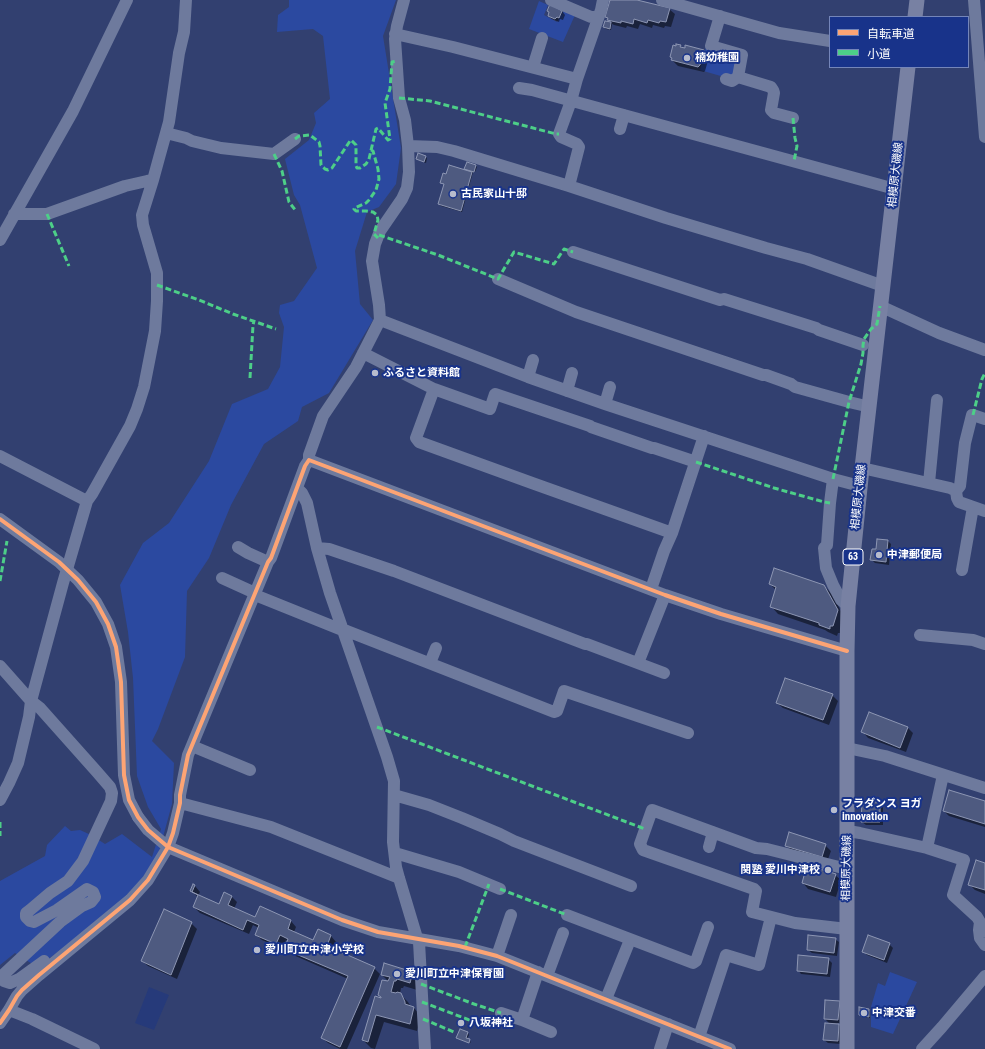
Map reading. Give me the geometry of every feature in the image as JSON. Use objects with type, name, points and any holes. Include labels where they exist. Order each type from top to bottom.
[{"type":"main road","points":[[915,16],[916,0]]},
{"type":"main road","name":"相模原大磯線","points":[[847,1049],[848,606],[880,306],[895,189],[908,68]]},
{"type":"street","points":[[0,240],[73,111],[127,0]]},
{"type":"street","points":[[0,800],[18,763],[29,717],[31,701],[87,501],[130,426],[144,387],[155,331],[157,273],[143,225],[142,215],[169,122],[179,53],[184,32],[186,0]]},
{"type":"street","points":[[0,1023],[22,990],[130,900],[148,880],[168,847],[180,803],[180,795],[188,755],[268,562],[271,558],[305,466],[309,460],[308,455],[323,416],[356,367],[380,320],[372,261],[375,244],[380,231],[402,199],[407,188],[409,172],[405,120],[399,98],[395,34],[404,0]]},
{"type":"street","points":[[551,0],[591,16],[598,17]]},
{"type":"street","points":[[569,186],[579,147],[577,144],[561,137],[559,134],[603,0]]},
{"type":"street","points":[[662,0],[779,33],[829,41]]},
{"type":"street","points":[[974,0],[985,137]]},
{"type":"street","points":[[720,16],[711,46],[742,55],[732,78],[771,87],[774,93],[770,110],[774,113],[793,118]]},
{"type":"street","points":[[395,34],[453,47],[577,79]]},
{"type":"street","points":[[533,67],[542,38]]},
{"type":"street","points":[[519,88],[532,90],[895,189]]},
{"type":"street","points":[[620,129],[624,115]]},
{"type":"street","points":[[166,133],[220,148],[274,154],[295,139]]},
{"type":"street","points":[[408,146],[437,147],[454,150],[673,220],[807,259],[883,286]]},
{"type":"street","points":[[14,214],[47,214],[125,186],[153,180]]},
{"type":"street","points":[[574,252],[620,272],[720,300],[724,299],[816,328],[863,345]]},
{"type":"street","points":[[498,279],[576,312],[781,378],[794,387],[870,407]]},
{"type":"street","points":[[880,306],[939,333],[985,350]]},
{"type":"street","points":[[380,320],[528,377],[604,404],[860,486]]},
{"type":"street","points":[[363,353],[434,389],[490,409],[495,394],[696,462]]},
{"type":"street","points":[[528,377],[533,360]]},
{"type":"street","points":[[567,391],[572,373]]},
{"type":"street","points":[[604,404],[610,387]]},
{"type":"street","points":[[434,389],[416,438],[419,442],[672,533]]},
{"type":"street","points":[[929,483],[936,400]]},
{"type":"street","points":[[985,419],[972,415],[965,443],[960,486],[956,491],[959,502],[985,511]]},
{"type":"street","points":[[651,589],[664,550],[672,533],[704,436]]},
{"type":"street","points":[[0,456],[87,501]]},
{"type":"street","points":[[309,460],[517,545],[651,589],[721,614],[847,652]]},
{"type":"street","points":[[862,468],[950,488],[956,491]]},
{"type":"street","points":[[834,478],[830,503],[827,545],[824,548],[826,568],[833,585],[842,600],[848,606]]},
{"type":"street","points":[[297,488],[302,493],[307,503],[317,548],[330,593],[394,781],[393,842],[396,867],[416,938],[419,942],[425,1049]]},
{"type":"street","points":[[966,564],[973,507]]},
{"type":"street","points":[[0,519],[59,562],[78,580],[96,602],[108,624],[116,647],[121,682],[124,775],[129,800],[138,817],[148,830],[168,847],[342,920],[378,932],[459,946],[497,956],[730,1049]]},
{"type":"street","points":[[238,547],[268,562]]},
{"type":"street","points":[[317,548],[329,549],[394,571],[664,673]]},
{"type":"street","points":[[225,577],[255,594],[342,630],[554,712],[558,711],[566,687],[626,708],[681,733]]},
{"type":"street","points":[[638,663],[665,595]]},
{"type":"street","points":[[920,635],[973,640],[985,644]]},
{"type":"street","points":[[430,663],[436,648]]},
{"type":"street","points":[[0,666],[31,701],[40,708],[110,787],[112,793],[112,801],[83,861],[68,881],[50,893],[30,910],[26,914],[26,917],[30,921],[34,922],[57,910],[87,889],[93,892],[95,897],[91,902],[82,906],[54,928],[3,975],[4,981],[10,983],[19,979],[62,948],[67,952]]},
{"type":"street","points":[[192,746],[246,766]]},
{"type":"street","points":[[847,748],[885,756],[985,788]]},
{"type":"street","points":[[927,848],[943,775]]},
{"type":"street","points":[[394,795],[428,805],[462,818],[514,841],[631,886]]},
{"type":"street","points":[[180,803],[271,827],[399,878]]},
{"type":"street","points":[[847,869],[767,849],[756,848],[652,810],[640,844],[643,850],[754,889],[756,891],[752,912],[795,923],[847,929]]},
{"type":"street","points":[[848,831],[860,832],[927,848],[964,860],[953,895],[980,922],[980,938],[985,945]]},
{"type":"street","points":[[708,847],[713,832]]},
{"type":"street","points":[[395,853],[459,872],[500,889]]},
{"type":"street","points":[[497,956],[511,915]]},
{"type":"street","points":[[567,915],[693,963],[696,961],[703,933]]},
{"type":"street","points":[[699,1037],[718,997],[726,956],[763,966],[771,917]]},
{"type":"street","points":[[522,1020],[542,974],[564,938]]},
{"type":"street","points":[[606,999],[630,940]]},
{"type":"street","points":[[922,1049],[985,976]]},
{"type":"street","points":[[9,1010],[32,1019],[94,1049]]},
{"type":"street","points":[[501,1013],[551,1032]]},
{"type":"street","points":[[660,1049],[668,1024]]},
{"type":"shaded area","points":[[289,0],[396,0],[383,36],[401,148],[396,184],[379,207],[367,212],[355,251],[360,304],[373,320],[329,393],[302,407],[298,421],[264,444],[231,505],[209,558],[187,591],[185,657],[152,741],[174,763],[172,804],[157,859],[141,880],[125,897],[75,940],[37,967],[15,953],[0,965],[0,881],[45,856],[47,845],[65,826],[71,831],[80,830],[105,844],[122,834],[152,857],[161,829],[148,807],[137,776],[133,678],[128,632],[120,585],[143,543],[169,523],[209,461],[232,404],[268,389],[280,367],[284,327],[279,313],[280,305],[294,301],[317,268],[300,205],[294,195],[285,159],[309,140],[316,123],[314,113],[330,99],[323,36],[313,29],[277,32],[278,15],[289,7]]},
{"type":"shaded area","points":[[539,1],[548,5],[544,15],[557,22],[564,10],[575,15],[563,42],[529,29]]},
{"type":"shaded area","points":[[706,47],[739,59],[731,79],[700,70]]},
{"type":"shaded area","points":[[890,972],[917,982],[893,1034],[871,1027],[871,1007],[878,983],[885,986]]},
{"type":"shaded area","points":[[149,987],[169,995],[154,1030],[135,1023]]},
{"type":"building","points":[[610,0],[637,0],[670,8],[666,22],[660,21],[659,23],[648,20],[647,23],[634,19],[633,24],[621,21],[621,23],[607,20],[608,18],[605,17]]},
{"type":"building","points":[[550,4],[562,11],[559,18],[557,17],[555,19],[548,16],[549,12],[547,11]]},
{"type":"building","points":[[605,21],[611,22],[610,29],[603,27]]},
{"type":"building","points":[[676,44],[681,45],[680,47],[685,48],[685,45],[704,50],[700,65],[698,67],[671,60],[672,58],[670,57],[673,45],[676,46]]},
{"type":"building","points":[[418,153],[426,156],[424,162],[416,159]]},
{"type":"building","points":[[467,162],[476,165],[474,172],[464,169]]},
{"type":"building","name":"古民家山十邸","points":[[449,165],[472,172],[461,211],[438,204],[444,184],[440,183],[443,173],[446,174]]},
{"type":"building","name":"中津郵便局","points":[[877,539],[888,540],[886,562],[870,560],[872,549],[876,549]]},
{"type":"building","points":[[774,568],[824,585],[838,610],[833,626],[830,626],[830,629],[819,625],[819,623],[770,607],[776,587],[769,584]]},
{"type":"building","points":[[785,678],[833,694],[823,720],[776,703]]},
{"type":"building","points":[[869,712],[908,727],[900,748],[861,732]]},
{"type":"building","points":[[949,790],[985,801],[985,824],[943,811]]},
{"type":"building","points":[[862,802],[880,802],[880,822],[861,822]]},
{"type":"building","points":[[789,832],[826,844],[822,857],[785,846]]},
{"type":"building","points":[[976,860],[985,863],[985,890],[968,885]]},
{"type":"building","points":[[807,865],[836,874],[830,892],[802,883]]},
{"type":"building","points":[[193,884],[195,885],[192,892],[190,891]]},
{"type":"building","points":[[192,892],[219,904],[224,892],[232,896],[228,905],[255,917],[260,906],[291,920],[288,929],[313,940],[318,929],[331,935],[327,946],[375,967],[340,1047],[321,1038],[348,976],[284,949],[288,939],[280,935],[276,944],[255,935],[259,925],[247,920],[243,930],[193,907],[198,895]]},
{"type":"building","points":[[164,909],[192,922],[171,975],[141,961]]},
{"type":"building","points":[[808,935],[836,938],[834,953],[807,950]]},
{"type":"building","points":[[868,935],[890,943],[884,960],[862,952]]},
{"type":"building","points":[[798,955],[829,958],[827,974],[797,971]]},
{"type":"building","points":[[384,963],[413,972],[410,983],[397,979],[394,981],[391,992],[401,993],[405,1004],[414,1007],[410,1024],[376,1015],[368,1042],[362,1040],[375,996],[381,998],[378,995],[382,980],[388,981],[390,977],[381,975]]},
{"type":"building","points":[[825,1000],[840,1001],[838,1020],[824,1019]]},
{"type":"building","name":"中津交番","points":[[859,1007],[869,1009],[869,1017],[859,1015]]},
{"type":"building","points":[[825,1023],[839,1024],[838,1041],[823,1040]]},
{"type":"building","points":[[460,1029],[468,1032],[466,1038],[470,1039],[469,1043],[456,1038]]},
{"type":"marked path","points":[[295,139],[299,136],[310,135],[319,142],[321,165],[325,169],[328,170],[332,168],[351,140],[356,145],[357,168],[360,168],[366,164],[369,159],[376,129],[378,128],[388,140],[390,139],[385,103],[390,89],[392,62],[397,61]]},
{"type":"marked path","points":[[399,98],[430,101],[559,134]]},
{"type":"marked path","points":[[793,118],[797,146],[794,161]]},
{"type":"marked path","points":[[371,150],[373,151],[378,169],[379,179],[376,190],[366,203],[354,209],[356,211],[373,212],[377,215],[378,220],[374,234],[378,238]]},
{"type":"marked path","points":[[274,154],[282,171],[289,202],[296,211]]},
{"type":"marked path","points":[[47,214],[69,266]]},
{"type":"marked path","points":[[379,235],[438,255],[498,279],[514,252],[554,264],[564,249],[573,252]]},
{"type":"marked path","points":[[157,285],[276,329]]},
{"type":"marked path","points":[[833,479],[849,402],[861,364],[864,339],[871,329],[877,324],[880,306]]},
{"type":"marked path","points":[[250,378],[254,321]]},
{"type":"marked path","points":[[973,415],[982,379],[985,373]]},
{"type":"marked path","points":[[696,462],[774,488],[830,503]]},
{"type":"marked path","points":[[0,581],[7,541]]},
{"type":"marked path","points":[[377,727],[645,829]]},
{"type":"marked path","points":[[0,822],[0,836]]},
{"type":"marked path","points":[[465,947],[489,884]]},
{"type":"marked path","points":[[500,889],[567,915]]},
{"type":"marked path","points":[[421,984],[501,1013]]},
{"type":"marked path","points":[[422,1002],[472,1021]]},
{"type":"marked path","points":[[423,1019],[454,1032]]},
{"type":"cycle path","points":[[0,1023],[22,990],[130,900],[148,880],[168,847],[180,803],[180,795],[188,755],[268,562],[271,558],[305,466],[309,460],[665,595],[721,614],[847,651]]},
{"type":"cycle path","points":[[0,519],[59,562],[78,580],[96,602],[108,624],[116,647],[121,682],[124,775],[129,800],[138,817],[148,830],[168,847],[342,920],[378,932],[459,946],[497,956],[730,1049]]},
{"type":"place","name":"楠幼稚園","points":[[687,58]]},
{"type":"place","name":"古民家山十邸","points":[[453,194]]},
{"type":"place","name":"ふるさと資料館","points":[[375,373]]},
{"type":"place","name":"中津郵便局","points":[[879,555]]},
{"type":"place","name":"フラダンス ヨガ innovation","points":[[834,810]]},
{"type":"place","name":"関塾 愛川中津校","points":[[828,870]]},
{"type":"place","name":"愛川町立中津小学校","points":[[257,950]]},
{"type":"place","name":"愛川町立中津保育園","points":[[397,974]]},
{"type":"place","name":"中津交番","points":[[864,1013]]},
{"type":"place","name":"八坂神社","points":[[461,1023]]}]
